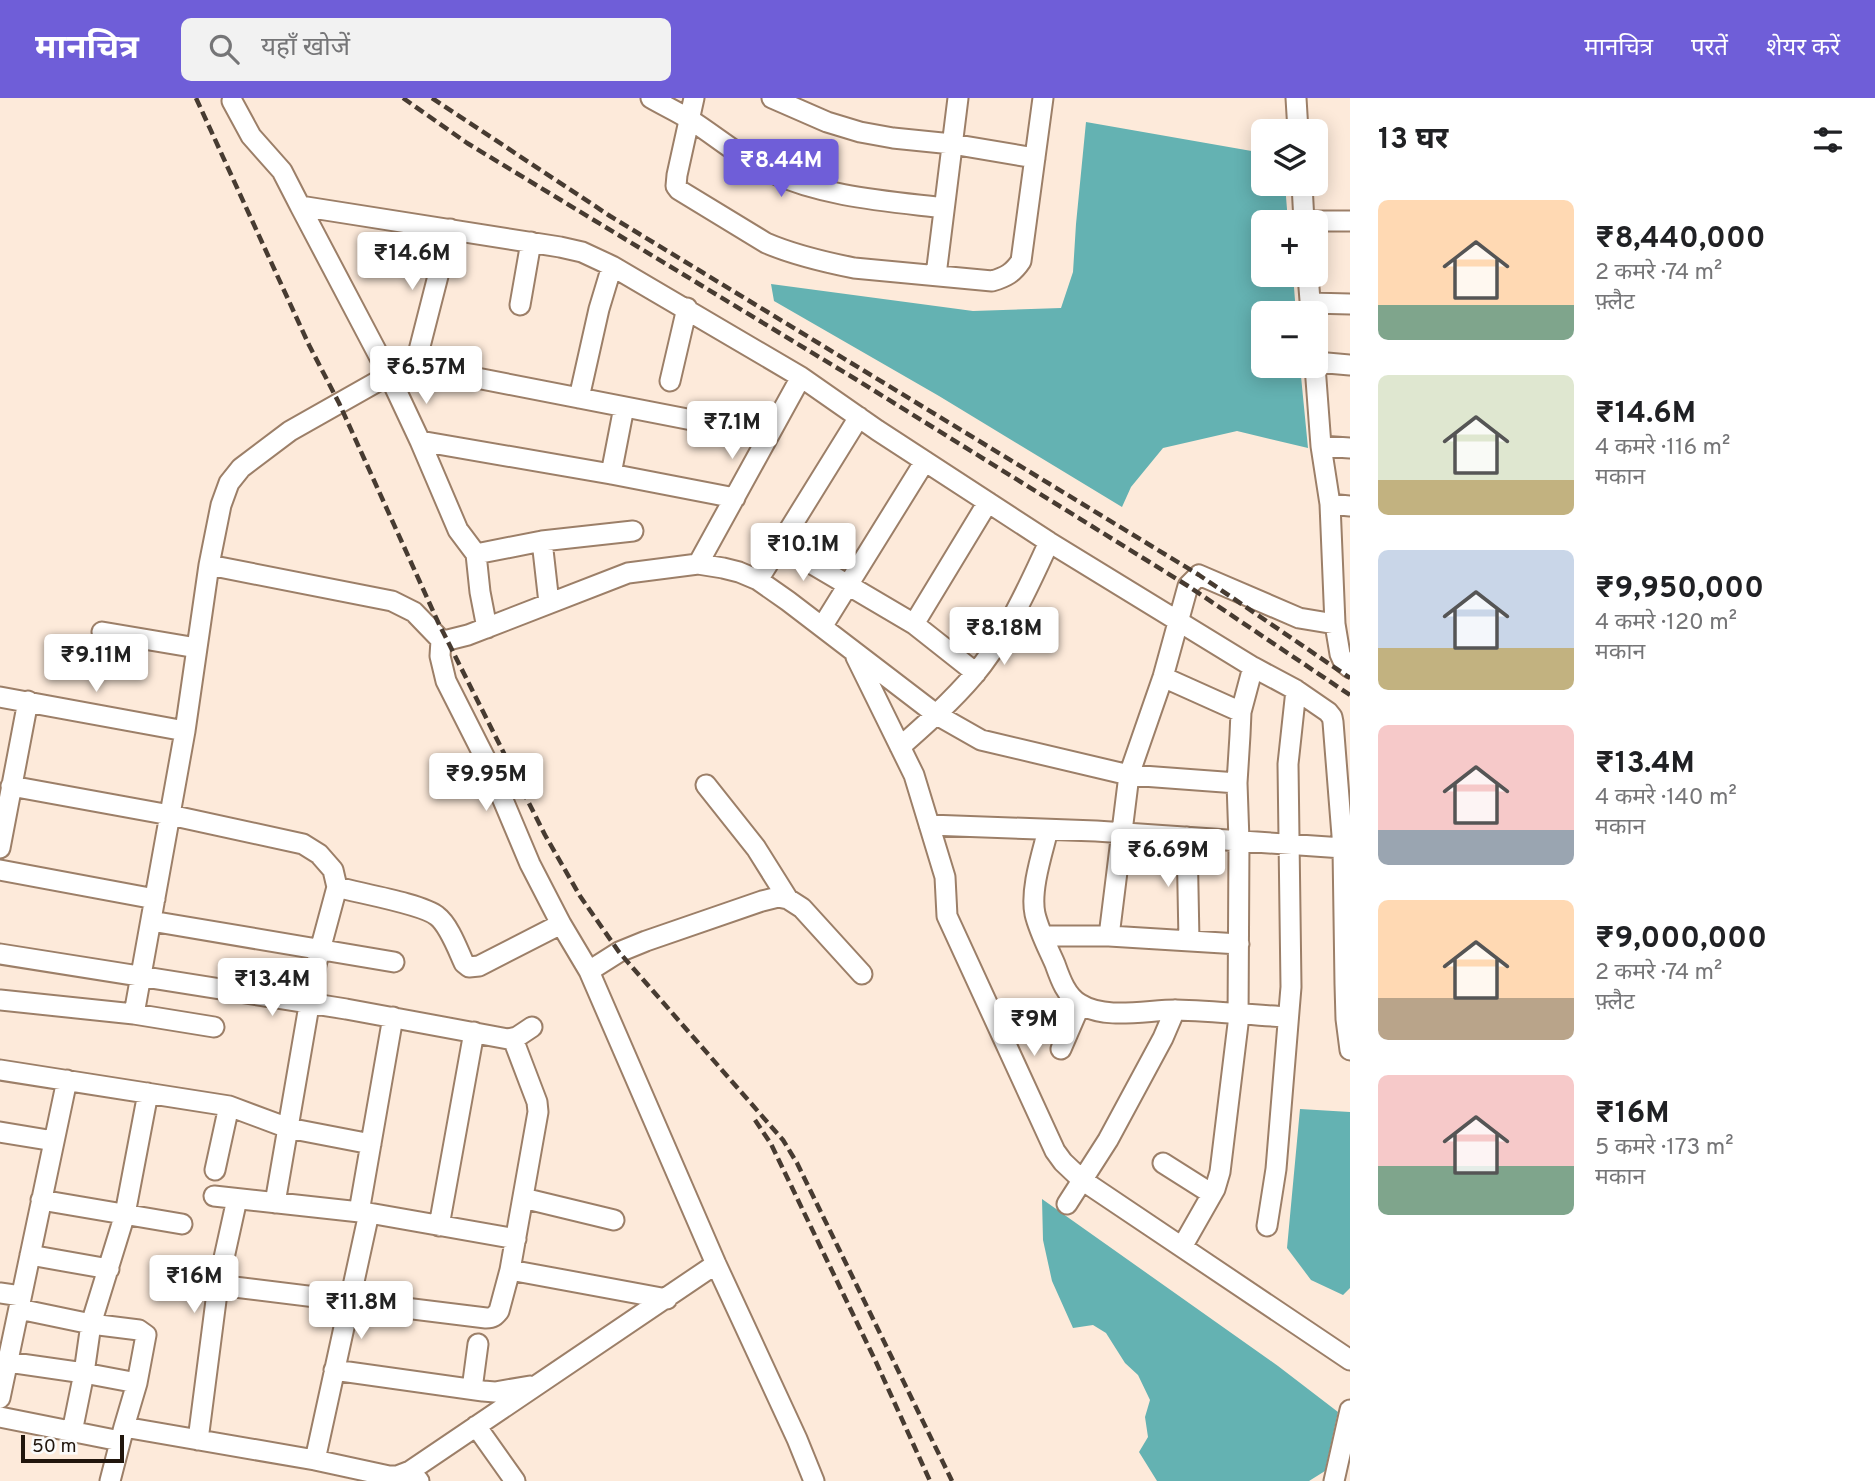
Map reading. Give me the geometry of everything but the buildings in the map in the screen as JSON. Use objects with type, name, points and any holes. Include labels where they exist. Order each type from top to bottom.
[{"type":"street","points":[[651,98],[689,119],[769,172],[796,183],[860,198],[944,208]]},
{"type":"street","points":[[694,98],[675,181],[679,190],[779,249],[854,268],[992,281],[1006,277],[1021,261],[1043,98]]},
{"type":"street","points":[[772,98],[827,122],[860,132],[1035,158]]},
{"type":"street","points":[[936,275],[958,98]]},
{"type":"street","points":[[1296,98],[1297,119]]},
{"type":"street","points":[[232,101],[251,136],[282,171],[389,375],[458,530],[476,554],[487,628]]},
{"type":"street","points":[[300,206],[531,242],[582,252],[612,266],[801,377],[1049,542],[1253,667],[1296,690],[1332,717],[1343,848],[1347,930],[1346,1018],[1350,1050]]},
{"type":"street","points":[[1328,221],[1350,220]]},
{"type":"street","points":[[415,366],[450,229]]},
{"type":"street","points":[[520,305],[531,242]]},
{"type":"street","points":[[579,398],[599,309],[612,266]]},
{"type":"street","points":[[1328,306],[1350,304]]},
{"type":"street","points":[[670,381],[687,309]]},
{"type":"street","points":[[1328,364],[1350,365]]},
{"type":"street","points":[[134,1014],[186,731],[209,565],[221,505],[229,484],[241,468],[290,431],[389,375],[415,366],[769,435]]},
{"type":"street","points":[[698,564],[801,377]]},
{"type":"street","points":[[1316,378],[1321,446],[1342,590],[1335,624],[1340,654],[1350,668]]},
{"type":"street","points":[[611,474],[624,407]]},
{"type":"street","points":[[758,580],[859,418]]},
{"type":"street","points":[[420,441],[735,498]]},
{"type":"street","points":[[1321,446],[1350,449]]},
{"type":"street","points":[[822,627],[925,461]]},
{"type":"street","points":[[914,624],[988,502]]},
{"type":"street","points":[[1330,504],[1350,506]]},
{"type":"street","points":[[476,554],[542,541],[633,531]]},
{"type":"street","points":[[542,541],[549,603]]},
{"type":"street","points":[[900,747],[937,715],[976,673],[1029,585],[1049,542]]},
{"type":"street","points":[[780,545],[914,624],[976,673]]},
{"type":"street","points":[[209,565],[392,601],[414,612],[441,640],[468,635],[628,573],[698,564],[739,572],[758,580],[937,715],[981,740],[1129,775],[1237,783]]},
{"type":"street","points":[[1109,936],[1129,775],[1163,677],[1188,586],[1199,575],[1299,618],[1335,624]]},
{"type":"street","points":[[102,632],[197,648]]},
{"type":"street","points":[[441,640],[440,656],[446,681],[487,762],[530,864],[589,971],[716,1264],[766,1371],[810,1479]]},
{"type":"street","points":[[853,651],[914,775],[945,877],[947,916],[1055,1151],[1082,1180],[1350,1360]]},
{"type":"street","points":[[1182,1247],[1212,1195],[1220,1172],[1238,1014],[1237,783],[1241,712],[1253,667]]},
{"type":"street","points":[[1163,677],[1241,712]]},
{"type":"street","points":[[1267,1226],[1276,1169],[1291,987],[1288,764],[1296,690]]},
{"type":"street","points":[[0,697],[186,731]]},
{"type":"street","points":[[0,848],[28,701]]},
{"type":"street","points":[[706,785],[756,848],[788,899]]},
{"type":"street","points":[[12,786],[170,815],[303,844],[319,854],[333,870],[337,887],[316,965],[275,1203]]},
{"type":"street","points":[[929,825],[1121,833],[1343,848]]},
{"type":"street","points":[[1048,830],[1035,895],[1035,914],[1063,985],[1080,1005],[1120,1013],[1175,1010],[1288,1017]]},
{"type":"street","points":[[1188,837],[1189,941]]},
{"type":"street","points":[[0,870],[155,899]]},
{"type":"street","points":[[337,887],[422,908],[438,916],[464,963],[469,967],[479,966],[561,924]]},
{"type":"street","points":[[589,971],[619,952],[646,941],[778,897],[788,899],[802,908],[862,974]]},
{"type":"street","points":[[151,921],[394,962]]},
{"type":"street","points":[[1043,936],[1109,936],[1239,944]]},
{"type":"street","points":[[0,954],[310,1003],[513,1039],[532,1027]]},
{"type":"street","points":[[0,1000],[134,1014],[214,1027]]},
{"type":"street","points":[[1061,1049],[1080,1005]]},
{"type":"street","points":[[1067,1204],[1108,1140],[1163,1038],[1175,1010]]},
{"type":"street","points":[[316,1460],[349,1301],[364,1212],[371,1144],[393,1017]]},
{"type":"street","points":[[439,1226],[474,1031]]},
{"type":"street","points":[[218,1285],[492,1318],[499,1311],[510,1270],[538,1112],[537,1102],[513,1039]]},
{"type":"street","points":[[0,1070],[229,1106],[288,1128],[371,1144]]},
{"type":"street","points":[[0,1398],[4,1361],[20,1302],[66,1080]]},
{"type":"street","points":[[72,1432],[91,1324],[125,1214],[148,1093]]},
{"type":"street","points":[[215,1170],[229,1106]]},
{"type":"street","points":[[0,1132],[54,1140]]},
{"type":"street","points":[[1163,1163],[1212,1195]]},
{"type":"street","points":[[214,1196],[364,1212],[516,1240]]},
{"type":"street","points":[[523,1198],[614,1220]]},
{"type":"street","points":[[198,1440],[218,1285],[237,1199]]},
{"type":"street","points":[[41,1200],[182,1224]]},
{"type":"street","points":[[30,1255],[109,1269]]},
{"type":"street","points":[[0,1417],[72,1432],[198,1440],[316,1460],[389,1476],[414,1476],[476,1426],[716,1264]]},
{"type":"street","points":[[510,1270],[667,1298]]},
{"type":"street","points":[[0,1293],[91,1324],[139,1330],[146,1335],[137,1383],[112,1480]]},
{"type":"street","points":[[472,1390],[478,1344]]},
{"type":"street","points":[[4,1361],[137,1383]]},
{"type":"street","points":[[334,1370],[495,1392],[538,1385]]},
{"type":"street","points":[[1334,1481],[1350,1410]]},
{"type":"street","points":[[476,1426],[515,1481]]},
{"type":"water","points":[[1086,122],[1251,151],[1251,196],[1286,196],[1287,210],[1251,210],[1251,287],[1294,287],[1295,301],[1251,301],[1251,378],[1301,378],[1308,448],[1237,431],[1163,448],[1131,487],[1122,507],[939,396],[774,301],[771,284],[973,311],[1061,308],[1073,272]]},
{"type":"water","points":[[1300,1109],[1350,1112],[1350,1288],[1343,1295],[1311,1280],[1287,1248]]},
{"type":"water","points":[[1042,1199],[1278,1366],[1338,1412],[1325,1471],[1309,1481],[1157,1481],[1139,1452],[1148,1437],[1145,1417],[1150,1400],[1138,1375],[1125,1363],[1106,1333],[1093,1325],[1073,1328],[1052,1281],[1043,1240]]},
{"type":"railway","points":[[196,98],[438,622],[545,835],[580,896],[619,952],[783,1140],[797,1163],[952,1481]]},
{"type":"railway","points":[[403,98],[467,143],[857,380],[1188,586],[1350,695]]},
{"type":"railway","points":[[432,98],[610,216],[1199,575],[1350,678]]},
{"type":"railway","points":[[755,1120],[771,1144],[930,1481]]}]
